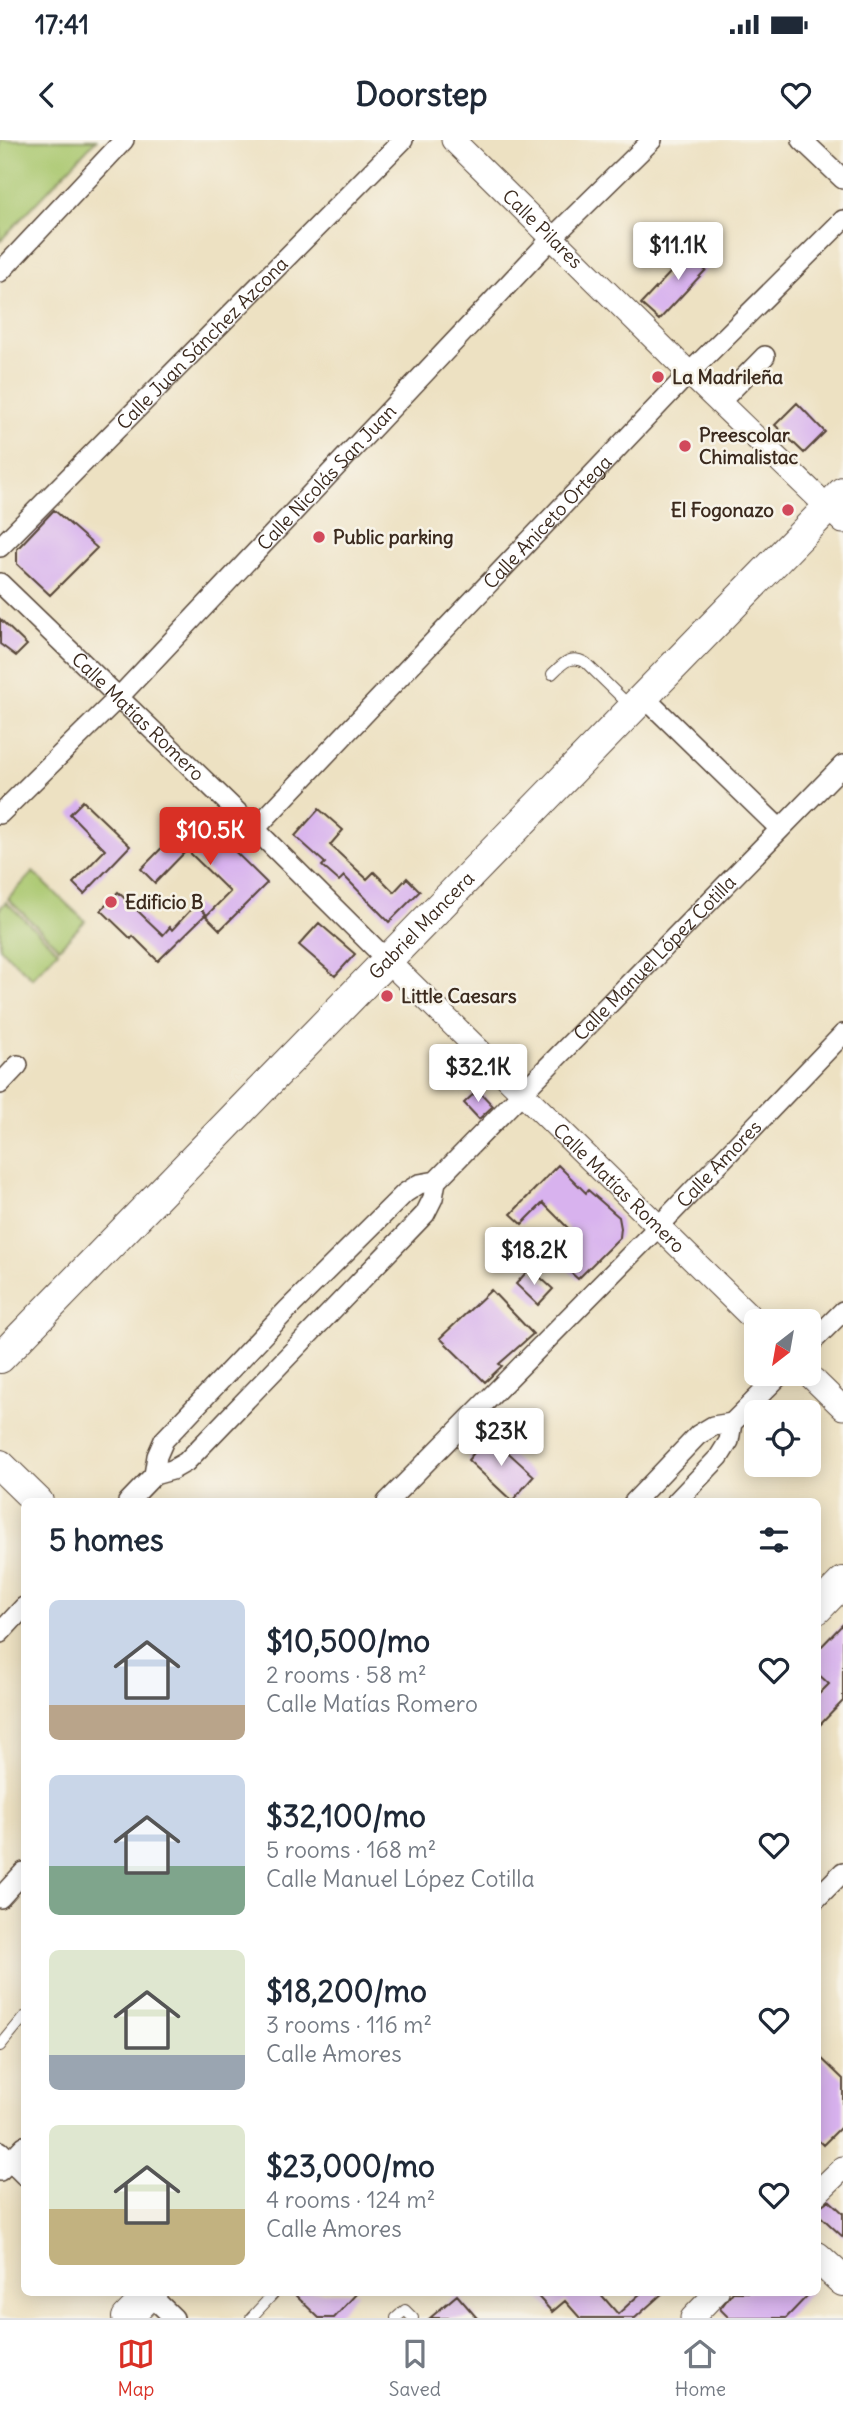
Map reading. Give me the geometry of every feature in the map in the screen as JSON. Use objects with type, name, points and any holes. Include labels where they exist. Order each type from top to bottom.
[{"type":"main road","name":"Gabriel Mancera","points":[[0,1358],[638,703],[838,507]]},
{"type":"main road","points":[[0,1465],[34,1498]]},
{"type":"main road","points":[[821,1605],[843,1582]]},
{"type":"main road","points":[[821,2261],[843,2281]]},
{"type":"main road","points":[[127,2318],[147,2296]]},
{"type":"street","points":[[0,272],[124,140]]},
{"type":"street","name":"Calle Juan Sánchez Azcona","points":[[0,547],[403,140]]},
{"type":"street","name":"Calle Pilares","points":[[453,140],[719,403],[838,507]]},
{"type":"street","name":"Calle Nicolás San Juan","points":[[0,814],[119,697],[552,238],[652,140]]},
{"type":"street","points":[[802,140],[843,179]]},
{"type":"street","name":"Calle Aniceto Ortega","points":[[255,829],[689,373],[843,220]]},
{"type":"street","points":[[719,403],[765,356]]},
{"type":"street","name":"Calle Matías Romero","points":[[0,583],[255,829],[744,1310]]},
{"type":"street","points":[[638,703],[780,829]]},
{"type":"street","name":"Calle Manuel López Cotilla","points":[[132,1498],[154,1475],[187,1462],[425,1214],[433,1198],[436,1181],[843,765]]},
{"type":"street","name":"Calle Amores","points":[[391,1498],[659,1226],[843,1034]]},
{"type":"street","points":[[0,1084],[18,1065]]},
{"type":"street","name":"Calle Manuel López Cotilla","points":[[154,1475],[157,1456],[164,1440],[287,1310],[405,1193],[419,1184],[436,1181]]},
{"type":"street","points":[[287,1310],[310,1333]]},
{"type":"street","points":[[821,1333],[843,1311]]},
{"type":"street","points":[[680,1498],[719,1457],[729,1441],[732,1423],[769,1386]]},
{"type":"street","points":[[820,1386],[843,1408]]},
{"type":"street","points":[[638,1498],[698,1435],[713,1426],[732,1423]]},
{"type":"street","points":[[0,1633],[21,1610]]},
{"type":"street","points":[[821,1894],[843,1872]]},
{"type":"street","points":[[0,1898],[21,1875]]},
{"type":"street","points":[[21,2148],[3,2161],[21,2173]]},
{"type":"street","points":[[821,2189],[843,2168]]},
{"type":"street","points":[[153,2296],[174,2318]]},
{"type":"street","points":[[692,2318],[713,2296]]},
{"type":"lane","points":[[552,674],[569,659],[578,659],[638,703]]},
{"type":"lane","points":[[0,2046],[21,2021]]},
{"type":"lane","points":[[251,2318],[271,2296]]},
{"type":"lane","points":[[396,2318],[405,2309],[413,2318]]},
{"type":"green space","points":[[0,140],[96,140],[0,241]]},
{"type":"green space","points":[[33,872],[85,921],[59,948],[8,899]]},
{"type":"green space","points":[[6,902],[58,951],[32,978],[0,948],[0,908]]},
{"type":"building","points":[[697,244],[715,260],[659,320],[641,304]]},
{"type":"building","points":[[797,403],[825,432],[804,453],[775,425]]},
{"type":"building","points":[[54,510],[97,548],[50,595],[17,564],[17,549]]},
{"type":"building","points":[[0,619],[27,645],[16,656],[0,644]]},
{"type":"building","points":[[83,801],[130,846],[84,894],[73,883],[105,850],[70,814]]},
{"type":"building","points":[[319,809],[343,830],[330,845],[367,879],[374,872],[394,892],[407,878],[420,891],[389,922],[344,876],[339,881],[322,866],[325,863],[295,836]]},
{"type":"building","points":[[196,813],[267,883],[220,930],[206,916],[230,892],[187,850],[155,883],[141,869]]},
{"type":"building","points":[[118,892],[163,935],[170,927],[172,930],[196,904],[206,914],[158,961],[101,910]]},
{"type":"building","points":[[319,923],[355,954],[335,976],[299,945]]},
{"type":"building","points":[[478,1090],[493,1106],[479,1119],[464,1103]]},
{"type":"building","points":[[558,1165],[586,1193],[588,1190],[619,1217],[621,1228],[620,1237],[578,1279],[548,1252],[569,1229],[543,1203],[522,1224],[511,1214]]},
{"type":"building","points":[[530,1268],[553,1289],[538,1305],[516,1284]]},
{"type":"building","points":[[491,1290],[533,1334],[499,1364],[502,1366],[485,1382],[440,1338]]},
{"type":"building","points":[[489,1435],[534,1476],[515,1498],[509,1498],[468,1460]]},
{"type":"building","points":[[843,1624],[843,1701],[821,1724],[821,1692],[829,1684],[821,1677],[821,1647]]},
{"type":"building","points":[[821,2058],[843,2079],[843,2125],[823,2145]]},
{"type":"building","points":[[829,2200],[843,2213],[843,2237],[821,2217],[821,2206]]},
{"type":"building","points":[[296,2296],[354,2296],[334,2318],[319,2318]]},
{"type":"building","points":[[458,2296],[477,2318],[430,2318]]},
{"type":"building","points":[[538,2296],[602,2296],[618,2314],[638,2296],[660,2296],[635,2318],[580,2318],[565,2301],[552,2312]]},
{"type":"building","points":[[730,2296],[807,2296],[786,2318],[729,2318],[720,2309]]},
{"type":"place","name":"La Madrileña","points":[[658,377]]},
{"type":"place","name":"Preescolar Chimalistac","points":[[685,446]]},
{"type":"place","name":"El Fogonazo","points":[[788,510]]},
{"type":"place","name":"Public parking","points":[[319,537]]},
{"type":"place","name":"Edificio B","points":[[111,902]]},
{"type":"place","name":"Little Caesars","points":[[387,996]]}]
